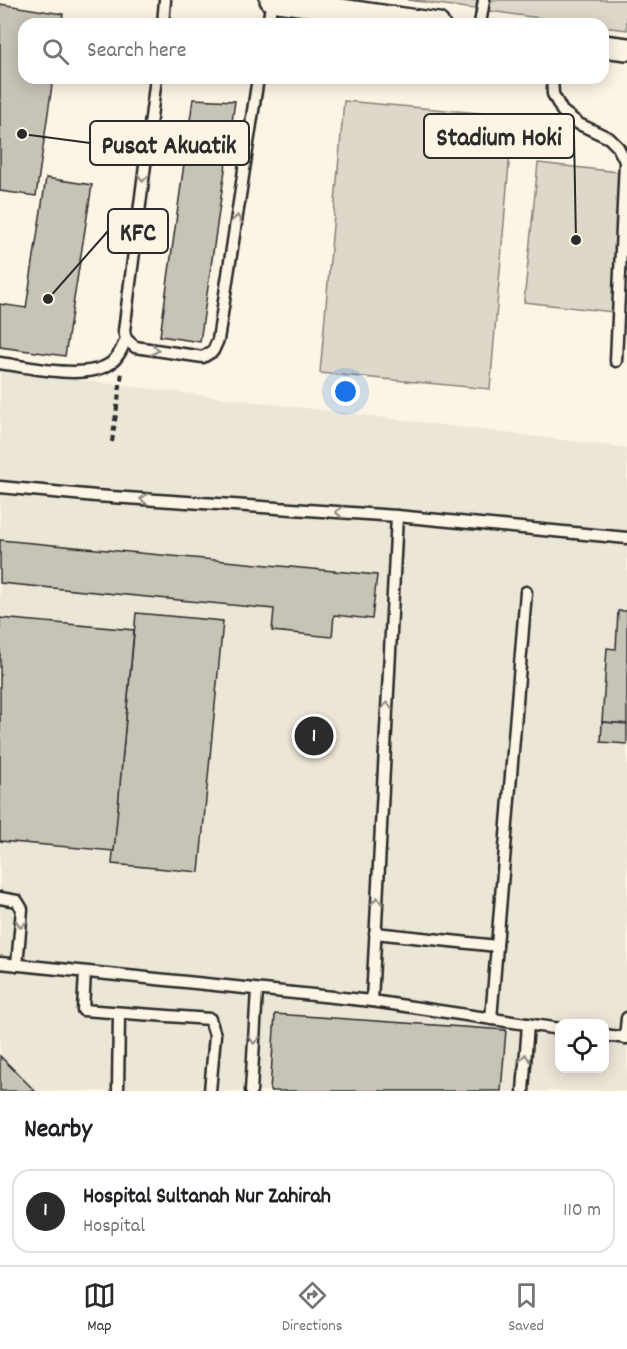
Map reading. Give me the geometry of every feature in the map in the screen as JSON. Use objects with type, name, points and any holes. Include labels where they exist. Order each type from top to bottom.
[{"type":"street","points":[[272,0],[396,18]]},
{"type":"street","points":[[609,47],[627,49]]},
{"type":"lane","points":[[164,18],[165,0]]},
{"type":"lane","points":[[269,18],[272,0]]},
{"type":"lane","points":[[481,18],[484,0]]},
{"type":"lane","points":[[155,84],[124,331],[126,339],[135,347],[203,357],[213,351],[218,340],[257,84]]},
{"type":"lane","points":[[552,84],[553,94],[562,111],[579,124],[609,138],[618,147],[625,160],[616,361]]},
{"type":"lane","points":[[0,363],[55,372],[100,369],[111,364],[126,339]]},
{"type":"lane","points":[[0,487],[96,496],[397,516],[627,538]]},
{"type":"lane","points":[[372,1001],[397,516]]},
{"type":"lane","points":[[491,1019],[526,592]]},
{"type":"lane","points":[[0,898],[17,901],[22,909],[17,965]]},
{"type":"lane","points":[[375,933],[497,946]]},
{"type":"lane","points":[[0,963],[372,1001],[555,1028]]},
{"type":"lane","points":[[85,972],[83,1010],[210,1019],[215,1035],[210,1091]]},
{"type":"lane","points":[[251,1091],[257,990]]},
{"type":"lane","points":[[118,1091],[120,1013]]},
{"type":"lane","points":[[609,1036],[626,1038],[627,1018]]},
{"type":"lane","points":[[523,1091],[528,1024]]},
{"type":"path","points":[[112,442],[126,339]]},
{"type":"shaded area","points":[[408,0],[627,0],[627,30],[609,28],[609,18],[540,18]]},
{"type":"shaded area","points":[[344,101],[513,116],[490,389],[320,373]]},
{"type":"shaded area","points":[[538,163],[627,173],[613,312],[524,302]]},
{"type":"shaded area","points":[[0,370],[627,448],[627,1091],[0,1091]]},
{"type":"building","points":[[0,4],[63,14],[62,18],[18,18],[18,84],[52,84],[36,196],[0,191]]},
{"type":"building","points":[[193,99],[235,101],[200,342],[160,336]]},
{"type":"building","points":[[46,178],[92,185],[65,356],[0,347],[0,304],[26,308]]},
{"type":"building","points":[[0,540],[377,575],[372,619],[334,615],[332,637],[272,631],[274,609],[0,583]]},
{"type":"building","points":[[618,611],[627,611],[627,724],[602,722],[607,648],[616,649]]},
{"type":"building","points":[[136,613],[223,621],[199,872],[112,864]]},
{"type":"building","points":[[0,618],[134,630],[114,851],[0,841]]},
{"type":"building","points":[[602,722],[627,724],[627,744],[601,742]]},
{"type":"building","points":[[275,1014],[506,1030],[501,1091],[270,1091]]},
{"type":"building","points":[[0,1056],[35,1091],[0,1091]]},
{"type":"place","name":"Pusat Akuatik","points":[[22,134]]},
{"type":"place","name":"Stadium Hoki","points":[[576,240]]},
{"type":"place","name":"KFC","points":[[48,299]]},
{"type":"place","name":"Hospital Sultanah Nur Zahirah","points":[[314,736]]}]
